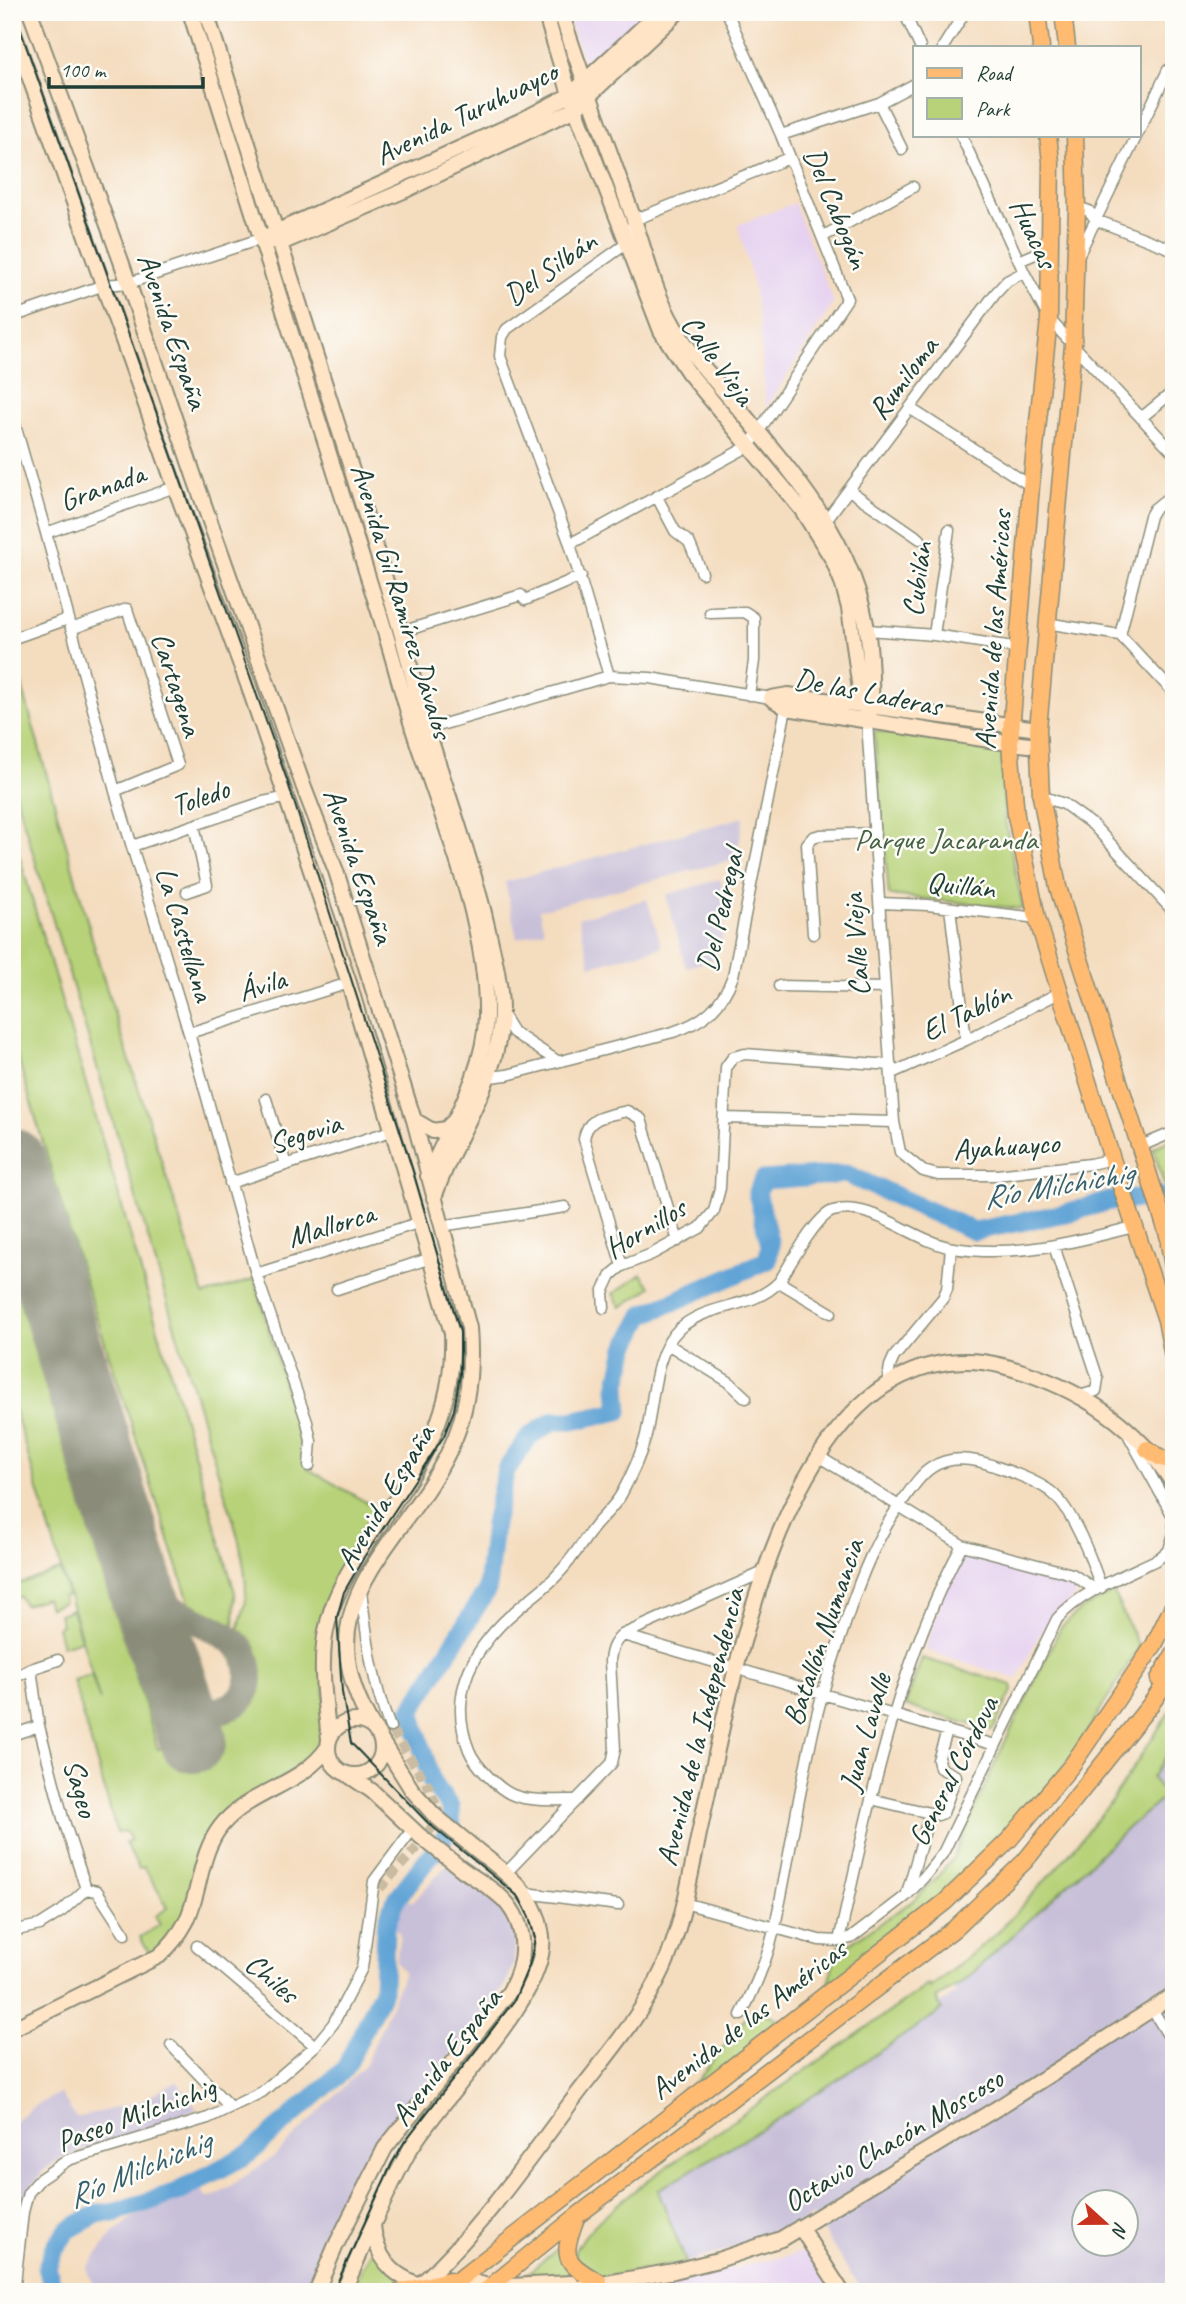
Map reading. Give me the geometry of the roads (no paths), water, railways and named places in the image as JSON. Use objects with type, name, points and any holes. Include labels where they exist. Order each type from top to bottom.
[{"type":"main road","name":"Avenida España","points":[[30,12],[129,283],[304,788],[336,871],[414,1120],[469,1328],[470,1361],[465,1407],[444,1459],[360,1586],[351,1615],[348,1665],[357,1697],[382,1732],[395,1766],[434,1815],[526,1892],[538,1915],[543,1940],[538,1966],[520,2005],[410,2150],[343,2292]]},
{"type":"main road","name":"Avenida Gil Ramírez Dávalos","points":[[190,12],[381,617],[489,936],[499,984],[501,1010],[498,1042],[454,1121],[415,1203]]},
{"type":"main road","name":"Avenida Gil Ramírez Dávalos","points":[[206,12],[401,632],[421,731]]},
{"type":"main road","name":"Calle Vieja","points":[[545,12],[573,102],[661,331],[688,372],[802,510],[833,560],[842,582],[854,633],[866,706]]},
{"type":"main road","name":"Calle Vieja","points":[[561,12],[645,258],[674,325],[697,360],[796,479],[826,520],[856,581],[868,630],[867,722]]},
{"type":"main road","name":"Avenida Turuhuayco","points":[[586,91],[659,12]]},
{"type":"main road","name":"Avenida Turuhuayco","points":[[278,238],[401,174],[573,102],[678,12]]},
{"type":"main road","points":[[1037,12],[1041,46]]},
{"type":"main road","points":[[1063,12],[1067,46]]},
{"type":"main road","name":"Avenida España","points":[[12,27],[174,487],[248,687],[349,984],[452,1334],[453,1359],[449,1389],[433,1440],[417,1469],[356,1558],[335,1598],[327,1624],[324,1683],[328,1743]]},
{"type":"main road","points":[[260,239],[278,238],[408,189],[573,102]]},
{"type":"main road","name":"Avenida de las Américas","points":[[1048,136],[1051,162],[1049,319],[1010,726],[1016,816],[1037,918],[1112,1158],[1121,1179],[1133,1225],[1166,1320],[1174,1362]]},
{"type":"main road","name":"Avenida de las Américas","points":[[1075,136],[1077,207],[1073,345],[1046,623],[1038,737],[1041,796],[1058,887],[1174,1254]]},
{"type":"main road","points":[[401,174],[408,189]]},
{"type":"main road","name":"De las Laderas","points":[[771,698],[867,722],[1010,743],[1038,737]]},
{"type":"main road","name":"De las Laderas","points":[[788,702],[866,706],[1010,726],[1038,737]]},
{"type":"main road","name":"Avenida Gil Ramírez Dávalos","points":[[433,1199],[480,1078],[485,1035],[486,995],[482,961],[456,838]]},
{"type":"main road","points":[[414,1120],[433,1131],[446,1129],[454,1121]]},
{"type":"main road","name":"Avenida de las Américas","points":[[1133,1225],[1150,1257],[1174,1341]]},
{"type":"main road","name":"Avenida de las Américas","points":[[1168,1236],[1169,1255],[1174,1272]]},
{"type":"main road","name":"Avenida de la Independencia","points":[[419,2286],[441,2266],[517,2174],[629,2025],[664,1966],[684,1903],[735,1669],[766,1570],[794,1499],[840,1424],[867,1398],[887,1384],[920,1368],[966,1360],[987,1362],[1021,1371],[1080,1396],[1124,1426],[1147,1449],[1174,1485]]},
{"type":"main road","points":[[1147,1449],[1161,1458],[1174,1461]]},
{"type":"main road","name":"Avenida de las Américas","points":[[1072,1765],[1154,1645],[1174,1604]]},
{"type":"main road","name":"Avenida de las Américas","points":[[435,2292],[461,2278],[945,1902],[1009,1840],[1109,1724],[1146,1675],[1174,1629]]},
{"type":"main road","name":"Avenida de las Américas","points":[[1086,1784],[1174,1654]]},
{"type":"main road","name":"Avenida de las Américas","points":[[488,2290],[578,2216],[954,1928],[1025,1861],[1151,1704],[1174,1671]]},
{"type":"main road","points":[[12,2029],[159,1956],[185,1923],[204,1859],[218,1830],[239,1808],[315,1764],[336,1728],[352,1721],[382,1732],[381,1753],[375,1766],[362,1774],[297,1776]]},
{"type":"main road","points":[[328,1743],[330,1758],[344,1773]]},
{"type":"main road","name":"Avenida España","points":[[316,2292],[336,2245],[385,2148],[510,1991],[523,1960],[522,1938],[517,1919],[502,1899],[416,1833],[372,1791],[344,1773]]},
{"type":"main road","name":"Octavio Chacón Moscoso","points":[[557,2292],[674,2271],[781,2239],[999,2107],[1174,1995]]},
{"type":"main road","points":[[578,2216],[567,2244],[567,2255],[573,2266],[599,2282]]},
{"type":"main road","points":[[373,2226],[376,2246],[383,2260],[399,2276],[419,2286]]},
{"type":"main road","points":[[800,2227],[842,2292]]},
{"type":"main road","points":[[400,2292],[461,2278]]},
{"type":"main road","name":"Octavio Chacón Moscoso","points":[[461,2278],[488,2290],[618,2281]]},
{"type":"street","name":"Del Cabogán","points":[[727,12],[782,135],[847,299],[749,446]]},
{"type":"street","points":[[904,12],[920,46]]},
{"type":"street","points":[[944,46],[965,12]]},
{"type":"street","points":[[1140,129],[1168,70],[1174,68]]},
{"type":"street","points":[[782,135],[879,103],[913,85]]},
{"type":"street","points":[[879,103],[902,149]]},
{"type":"street","name":"Huacas","points":[[961,136],[1049,319],[1174,453]]},
{"type":"street","points":[[1076,260],[1137,136]]},
{"type":"street","name":"Del Silbán","points":[[609,676],[581,576],[500,356],[502,337],[508,329],[626,244],[634,220],[789,158]]},
{"type":"street","points":[[822,237],[913,187]]},
{"type":"street","points":[[1077,207],[1089,211],[1096,220],[1174,250]]},
{"type":"street","points":[[12,317],[104,285],[129,283],[260,239]]},
{"type":"street","name":"Rumiloma","points":[[826,520],[995,294],[1022,266],[1049,248]]},
{"type":"street","points":[[1141,418],[1174,390]]},
{"type":"street","points":[[911,409],[1031,486]]},
{"type":"street","name":"La Castellana","points":[[12,414],[115,791],[189,1033],[256,1274],[307,1422],[311,1441],[309,1466]]},
{"type":"street","points":[[570,544],[749,446]]},
{"type":"street","name":"Granada","points":[[46,533],[174,487]]},
{"type":"street","points":[[849,490],[920,539]]},
{"type":"street","points":[[1120,635],[1150,516],[1154,509],[1174,493]]},
{"type":"street","points":[[657,497],[675,531],[688,540],[702,573]]},
{"type":"street","name":"Cubilán","points":[[934,635],[948,530]]},
{"type":"street","points":[[401,632],[521,595],[525,600],[581,576]]},
{"type":"street","name":"Cartagena","points":[[70,624],[127,609],[178,765],[115,791]]},
{"type":"street","points":[[710,613],[745,611],[754,618],[754,661],[749,695]]},
{"type":"street","points":[[1046,623],[1120,635],[1174,693]]},
{"type":"street","points":[[14,638],[70,624]]},
{"type":"street","points":[[868,630],[934,635],[1019,648]]},
{"type":"street","name":"De las Laderas","points":[[421,731],[609,676],[650,678],[771,698]]},
{"type":"street","name":"Del Pedregal","points":[[480,1078],[691,1026],[712,1012],[733,976],[788,702]]},
{"type":"street","name":"Calle Vieja","points":[[867,722],[894,1122]]},
{"type":"street","points":[[1041,796],[1065,804],[1083,816],[1174,912]]},
{"type":"street","name":"Toledo","points":[[132,846],[284,797]]},
{"type":"street","points":[[187,892],[207,885],[194,825]]},
{"type":"street","points":[[813,934],[807,844],[813,837],[820,835],[875,832]]},
{"type":"street","name":"Quillán","points":[[880,903],[928,905],[1037,918]]},
{"type":"street","points":[[950,908],[966,1040]]},
{"type":"street","name":"Ávila","points":[[189,1033],[349,984]]},
{"type":"street","points":[[779,986],[885,988]]},
{"type":"street","name":"El Tablón","points":[[726,1067],[733,1057],[745,1054],[892,1069],[966,1040],[1061,992]]},
{"type":"street","points":[[501,1010],[504,1021],[513,1032],[557,1061]]},
{"type":"street","name":"Hornillos","points":[[604,1308],[603,1292],[606,1283],[622,1266],[700,1228],[714,1211],[720,1188],[726,1067]]},
{"type":"street","points":[[266,1099],[286,1165]]},
{"type":"street","points":[[622,1266],[584,1139],[585,1129],[596,1118],[627,1111],[641,1119],[678,1241]]},
{"type":"street","points":[[724,1118],[894,1122]]},
{"type":"street","name":"Ayahuayco","points":[[894,1122],[900,1152],[923,1171],[938,1175],[997,1175],[1090,1164],[1112,1158]]},
{"type":"street","name":"Segovia","points":[[230,1183],[394,1130]]},
{"type":"street","points":[[1141,1146],[1174,1132]]},
{"type":"street","points":[[442,1226],[565,1207]]},
{"type":"street","points":[[577,1800],[513,1795],[492,1780],[472,1758],[461,1731],[461,1701],[465,1678],[483,1646],[518,1608],[560,1573],[621,1496],[645,1438],[659,1367],[678,1330],[696,1317],[758,1298],[779,1282],[817,1221],[830,1212],[852,1207],[951,1248],[1005,1251],[1054,1245],[1133,1225]]},
{"type":"street","name":"Mallorca","points":[[256,1274],[421,1222]]},
{"type":"street","points":[[1054,1245],[1098,1379],[1096,1391],[1080,1396]]},
{"type":"street","points":[[887,1384],[894,1357],[943,1298],[947,1289],[951,1248]]},
{"type":"street","points":[[337,1289],[431,1258]]},
{"type":"street","points":[[779,1282],[831,1313]]},
{"type":"street","points":[[669,1345],[720,1376],[747,1398]]},
{"type":"street","name":"General Córdova","points":[[839,1941],[851,1938],[906,1896],[925,1878],[943,1853],[1057,1619],[1065,1610],[1099,1589],[1158,1559],[1169,1550],[1174,1532],[1173,1516],[1124,1426]]},
{"type":"street","points":[[818,1456],[961,1545],[1072,1574],[1099,1589]]},
{"type":"street","name":"Batallón Numancia","points":[[741,2015],[758,1983],[775,1927],[822,1694],[867,1564],[885,1527],[925,1473],[940,1463],[953,1459],[980,1461],[1025,1477],[1048,1489],[1064,1506],[1090,1555],[1099,1589]]},
{"type":"street","name":"Juan Lavalle","points":[[839,1941],[893,1715],[930,1608],[961,1545]]},
{"type":"street","points":[[505,1874],[612,1763],[615,1749],[610,1675],[611,1650],[615,1642],[622,1635],[766,1570]]},
{"type":"street","points":[[360,1586],[382,1732]]},
{"type":"street","points":[[622,1635],[995,1745]]},
{"type":"street","points":[[12,1679],[58,1660]]},
{"type":"street","points":[[31,1669],[38,1726]]},
{"type":"street","name":"Sageo","points":[[12,1735],[38,1726],[86,1889]]},
{"type":"street","points":[[871,1799],[938,1815],[943,1813],[956,1782],[956,1776],[940,1768],[938,1760],[947,1731]]},
{"type":"street","points":[[543,1799],[556,1813],[553,1825]]},
{"type":"street","points":[[906,1896],[930,1813]]},
{"type":"street","name":"Paseo Milchichig","points":[[15,2292],[23,2212],[28,2193],[40,2179],[68,2160],[208,2118],[262,2092],[315,2046],[333,2024],[362,1968],[374,1881],[416,1833]]},
{"type":"street","points":[[371,1899],[380,1888]]},
{"type":"street","points":[[12,1931],[40,1925],[62,1911],[86,1889],[97,1891],[125,1934]]},
{"type":"street","points":[[526,1892],[618,1905]]},
{"type":"street","points":[[684,1903],[819,1940],[839,1941]]},
{"type":"street","name":"Chiles","points":[[197,1946],[315,2046]]},
{"type":"street","points":[[1152,2009],[1174,2045]]},
{"type":"street","points":[[171,2045],[230,2107]]},
{"type":"waterway","name":"Río Milchichig","points":[[452,1828],[450,1807],[432,1783],[411,1711],[487,1590],[494,1524],[506,1470],[529,1437],[553,1421],[571,1421],[619,1411],[617,1388],[626,1348],[643,1315],[768,1260],[770,1245],[757,1192],[763,1180],[846,1174],[974,1231],[1071,1212],[1109,1201],[1174,1196]]},
{"type":"waterway","name":"Río Milchichig","points":[[54,2292],[47,2267],[54,2249],[68,2230],[99,2213],[113,2213],[177,2192],[250,2153],[345,2069],[383,1990],[385,1928],[394,1902],[443,1839]]},
{"type":"tunnel","points":[[380,1888],[416,1849],[435,1823],[438,1811],[429,1787],[390,1727]]},
{"type":"tram line","points":[[14,12],[287,780],[413,1171],[460,1332],[460,1374],[454,1410],[444,1436],[344,1592],[337,1617],[342,1692],[351,1743],[428,1823],[519,1897],[535,1938],[530,1963],[514,2001],[405,2141],[392,2163],[333,2292]]},
{"type":"park label","name":"Parque Jacaranda","points":[[946,839]]}]
